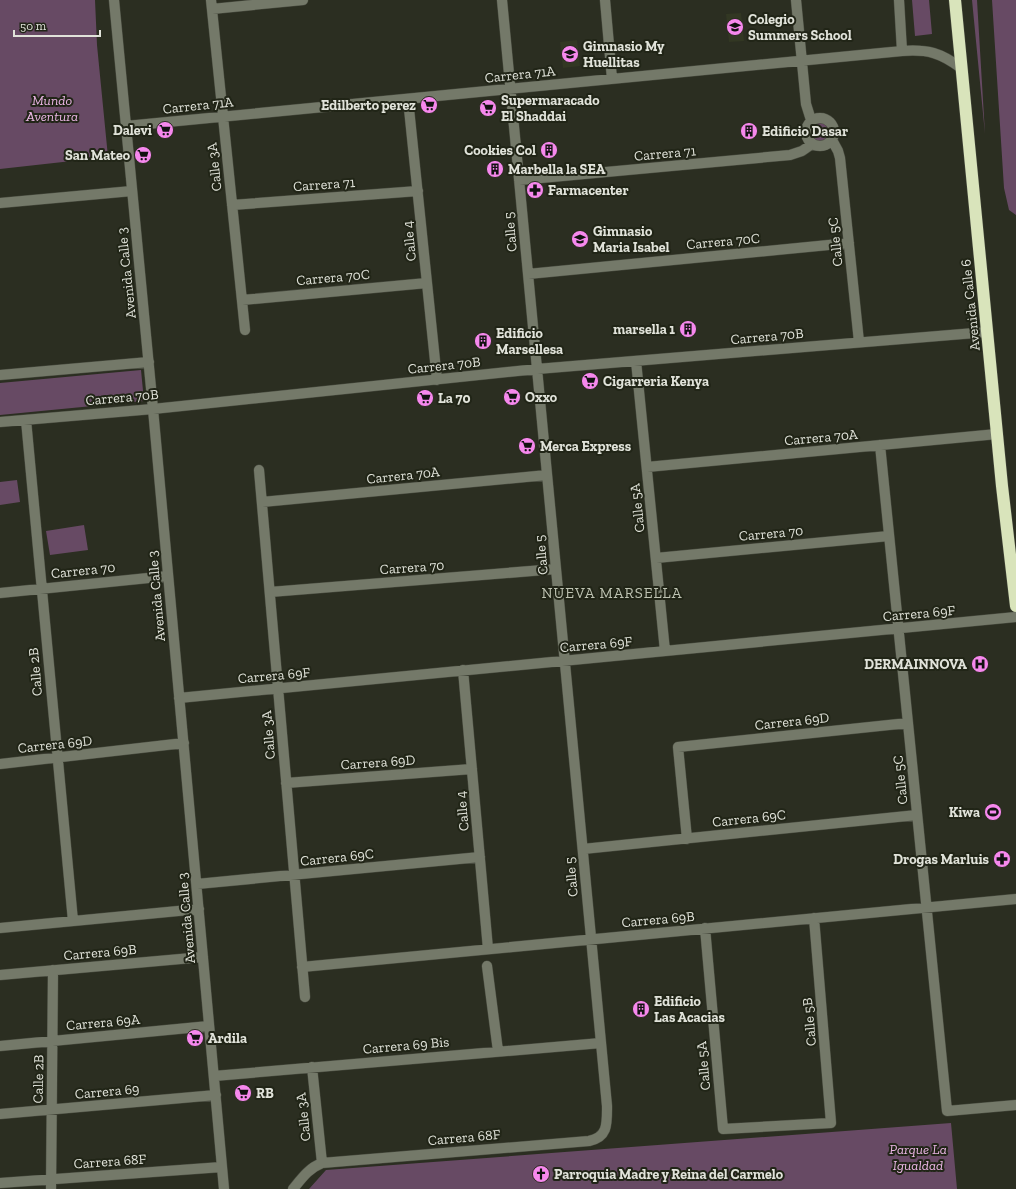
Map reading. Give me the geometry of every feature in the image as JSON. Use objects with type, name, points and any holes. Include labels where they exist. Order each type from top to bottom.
[{"type":"highway","name":"Avenida Calle 6","points":[[955,0],[997,434],[1016,606]]},
{"type":"street","name":"Avenida Calle 3","points":[[114,0],[149,362],[224,1189]]},
{"type":"street","points":[[212,5],[303,0]]},
{"type":"street","name":"Calle 5","points":[[502,0],[607,1106],[607,1121],[604,1130]]},
{"type":"street","points":[[605,0],[612,79]]},
{"type":"street","points":[[796,0],[806,104],[811,120]]},
{"type":"street","points":[[899,0],[902,51]]},
{"type":"street","name":"Calle 3A","points":[[212,5],[245,330]]},
{"type":"street","name":"Carrera 71A","points":[[126,126],[915,50],[933,52],[948,59],[961,68]]},
{"type":"street","name":"Calle 4","points":[[408,99],[437,380]]},
{"type":"street","points":[[824,118],[832,123],[835,132],[832,140],[825,146],[816,146],[808,141],[806,128],[811,120],[824,118]]},
{"type":"street","name":"Calle 5C","points":[[832,140],[840,158],[860,342]]},
{"type":"street","name":"Carrera 71","points":[[519,180],[790,155],[802,151],[812,144]]},
{"type":"street","points":[[0,203],[132,191]]},
{"type":"street","name":"Carrera 71","points":[[232,205],[418,192]]},
{"type":"street","name":"Carrera 70C","points":[[528,274],[849,243]]},
{"type":"street","name":"Carrera 70C","points":[[242,300],[427,283]]},
{"type":"street","name":"Carrera 70B","points":[[0,422],[153,409],[537,369],[987,332]]},
{"type":"street","name":"Calle 5A","points":[[636,361],[665,651]]},
{"type":"street","points":[[0,375],[149,362]]},
{"type":"street","name":"Calle 2B","points":[[26,420],[73,921]]},
{"type":"street","name":"Carrera 70A","points":[[647,468],[997,434]]},
{"type":"street","name":"Calle 5C","points":[[880,445],[947,1111],[1016,1105]]},
{"type":"street","name":"Calle 3A","points":[[259,470],[305,997]]},
{"type":"street","name":"Carrera 70A","points":[[262,502],[547,475]]},
{"type":"street","name":"Carrera 70","points":[[656,558],[889,536]]},
{"type":"street","name":"Carrera 70","points":[[270,592],[556,568]]},
{"type":"street","name":"Carrera 70","points":[[0,593],[168,576]]},
{"type":"street","name":"Carrera 69F","points":[[179,698],[1016,617]]},
{"type":"street","name":"Calle 4","points":[[463,670],[488,949]]},
{"type":"street","name":"Carrera 69D","points":[[688,839],[678,747],[908,723]]},
{"type":"street","name":"Carrera 69D","points":[[0,764],[184,743]]},
{"type":"street","name":"Carrera 69D","points":[[286,783],[472,770]]},
{"type":"street","name":"Carrera 69C","points":[[583,849],[917,815]]},
{"type":"street","name":"Carrera 69C","points":[[196,884],[480,857]]},
{"type":"street","name":"Carrera 69B","points":[[302,967],[1016,899]]},
{"type":"street","points":[[0,928],[199,909]]},
{"type":"street","name":"Calle 5B","points":[[723,1129],[831,1123],[814,918]]},
{"type":"street","name":"Calle 5A","points":[[705,928],[723,1129]]},
{"type":"street","name":"Carrera 69B","points":[[0,974],[203,957]]},
{"type":"street","points":[[488,966],[498,1051]]},
{"type":"street","name":"Calle 2B","points":[[51,1184],[53,970]]},
{"type":"street","name":"Carrera 69A","points":[[0,1046],[210,1026]]},
{"type":"street","name":"Carrera 69 Bis","points":[[214,1076],[601,1043]]},
{"type":"street","name":"Calle 3A","points":[[312,1067],[322,1163]]},
{"type":"street","name":"Carrera 69","points":[[0,1114],[216,1095]]},
{"type":"street","name":"Carrera 68F","points":[[322,1163],[588,1141],[598,1139],[604,1130]]},
{"type":"street","points":[[293,1189],[308,1171],[322,1163]]},
{"type":"street","name":"Carrera 68F","points":[[0,1183],[51,1184],[222,1167]]},
{"type":"shaded area","name":"Colegio Summers School","points":[[741,13],[744,41],[729,42],[726,14]]},
{"type":"shaded area","name":"Gimnasio My Huellitas","points":[[577,40],[580,66],[563,68],[560,42]]},
{"type":"green space","name":"Mundo Aventura","points":[[0,0],[95,0],[97,45],[108,157],[0,169]]},
{"type":"green space","points":[[912,0],[929,0],[932,34],[915,36]]},
{"type":"green space","points":[[972,0],[977,0],[985,134]]},
{"type":"green space","points":[[992,0],[1016,0],[1016,215],[1009,210],[1004,188]]},
{"type":"green space","points":[[816,122],[824,122],[830,128],[830,136],[824,142],[816,142],[810,136],[810,128]]},
{"type":"green space","points":[[141,370],[144,401],[0,415],[0,383]]},
{"type":"green space","points":[[17,480],[20,502],[0,505],[0,482]]},
{"type":"green space","points":[[84,525],[88,550],[50,555],[46,531]]},
{"type":"green space","name":"Parque La Igualdad","points":[[951,1123],[957,1189],[309,1189],[326,1170]]},
{"type":"place","name":"Colegio Summers School","points":[[735,27]]},
{"type":"place","name":"Gimnasio My Huellitas","points":[[570,54]]},
{"type":"place","name":"Edilberto perez","points":[[429,105]]},
{"type":"place","name":"Supermaracado El Shaddai","points":[[488,108]]},
{"type":"place","name":"Dalevi","points":[[165,130]]},
{"type":"place","name":"Edificio Dasar","points":[[749,131]]},
{"type":"place","name":"Cookies Col","points":[[549,150]]},
{"type":"place","name":"San Mateo","points":[[143,155]]},
{"type":"place","name":"Marbella la SEA","points":[[495,169]]},
{"type":"place","name":"Farmacenter","points":[[535,190]]},
{"type":"place","name":"Gimnasio Maria Isabel","points":[[580,239]]},
{"type":"place","name":"marsella 1","points":[[688,329]]},
{"type":"place","name":"Edificio Marsellesa","points":[[483,341]]},
{"type":"place","name":"Cigarreria Kenya","points":[[590,381]]},
{"type":"place","name":"Oxxo","points":[[512,397]]},
{"type":"place","name":"La 70","points":[[425,398]]},
{"type":"place","name":"Merca Express","points":[[527,446]]},
{"type":"place","name":"DERMAINNOVA","points":[[980,664]]},
{"type":"place","name":"Kiwa","points":[[993,812]]},
{"type":"place","name":"Drogas Marluis","points":[[1002,859]]},
{"type":"place","name":"Edificio Las Acacias","points":[[641,1009]]},
{"type":"place","name":"Ardila","points":[[195,1038]]},
{"type":"place","name":"RB","points":[[243,1093]]},
{"type":"place","name":"Parroquia Madre y Reina del Carmelo","points":[[541,1174]]},
{"type":"district","name":"NUEVA MARSELLA","points":[[612,593]]}]
